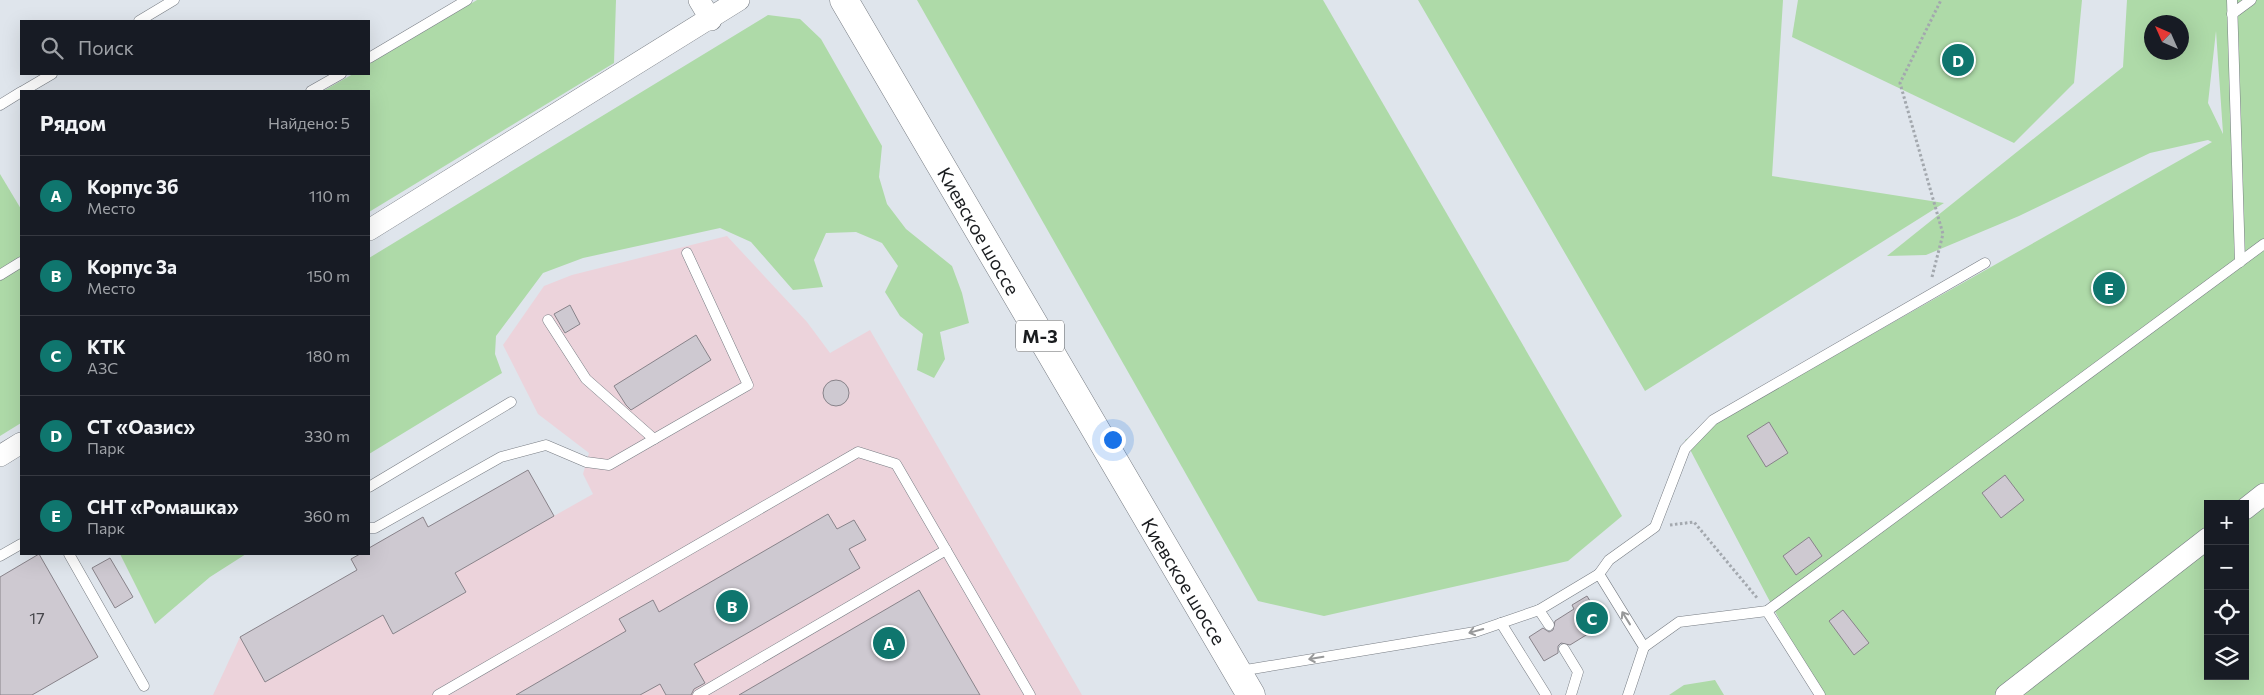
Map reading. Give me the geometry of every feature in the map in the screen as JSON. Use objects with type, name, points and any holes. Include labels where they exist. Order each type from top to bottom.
[{"type":"highway","name":"Киевское шоссе","points":[[844,0],[1252,695]]},
{"type":"street","points":[[698,0],[711,20]]},
{"type":"street","points":[[370,229],[711,20],[739,0]]},
{"type":"street","points":[[0,456],[20,446]]},
{"type":"street","points":[[2249,506],[2264,494]]},
{"type":"street","points":[[2006,695],[2204,541]]},
{"type":"lane","points":[[141,20],[174,0]]},
{"type":"lane","points":[[370,57],[466,0]]},
{"type":"lane","points":[[2232,0],[2240,262]]},
{"type":"lane","points":[[2232,14],[2251,0]]},
{"type":"lane","points":[[25,90],[50,75]]},
{"type":"lane","points":[[314,90],[339,75]]},
{"type":"lane","points":[[0,105],[20,93]]},
{"type":"lane","points":[[1628,695],[1644,647],[1679,622],[1767,610],[2264,244]]},
{"type":"lane","points":[[370,528],[375,528],[501,457],[546,445],[586,462],[609,465],[748,385],[687,253]]},
{"type":"lane","points":[[0,274],[20,263]]},
{"type":"lane","points":[[1238,671],[1475,632],[1539,610],[1599,574],[1609,560],[1655,527],[1685,449],[1713,420],[1928,294],[1985,263]]},
{"type":"lane","points":[[548,320],[586,379],[654,439]]},
{"type":"lane","points":[[370,486],[511,402]]},
{"type":"lane","points":[[438,695],[858,452],[896,464],[1030,695]]},
{"type":"lane","points":[[0,556],[20,545]]},
{"type":"lane","points":[[698,695],[946,550]]},
{"type":"lane","points":[[70,555],[144,686]]},
{"type":"lane","points":[[1599,574],[1644,647]]},
{"type":"lane","points":[[1539,610],[1548,625]]},
{"type":"lane","points":[[1767,610],[1820,695]]},
{"type":"lane","points":[[1501,623],[1546,695]]},
{"type":"lane","points":[[1564,649],[1578,672],[1571,695]]},
{"type":"path","points":[[1928,294],[1943,234],[1900,83],[1941,0]]},
{"type":"path","points":[[1655,527],[1694,522],[1767,610]]},
{"type":"shaded area","points":[[727,236],[807,322],[830,353],[870,330],[1082,695],[213,695],[240,637],[347,576],[373,621],[382,615],[351,559],[358,555],[370,555],[370,547],[423,517],[455,573],[465,567],[439,521],[528,470],[554,516],[593,494],[583,474],[589,453],[538,414],[503,345],[544,286],[572,275]]},
{"type":"green space","points":[[477,0],[616,0],[614,63],[370,211],[370,90],[325,90],[351,75],[370,75],[370,63]]},
{"type":"green space","points":[[917,0],[1323,0],[1622,516],[1568,561],[1324,616],[1258,601]]},
{"type":"green space","points":[[1418,0],[1783,0],[1772,176],[1944,203],[1645,391]]},
{"type":"green space","points":[[1798,0],[2082,0],[2074,83],[2014,143],[1792,37]]},
{"type":"green space","points":[[2127,0],[2264,0],[2264,695],[1819,695],[1685,440],[2212,142],[2208,140],[2150,153],[2019,216],[1926,255],[1887,256],[2123,67]],"holes":[[[2216,31],[2223,134],[2208,103]]]},
{"type":"green space","points":[[768,15],[800,19],[821,39],[882,146],[879,177],[887,204],[906,229],[952,266],[962,293],[969,323],[940,332],[945,359],[934,378],[917,370],[923,334],[900,316],[885,292],[898,266],[882,243],[856,232],[826,233],[814,260],[823,287],[793,290],[751,242],[720,228],[583,258],[543,273],[496,336],[495,354],[502,373],[370,453],[370,257]]},
{"type":"green space","points":[[0,174],[20,207],[20,424],[0,436]]},
{"type":"green space","points":[[120,555],[244,555],[210,577],[155,624]]},
{"type":"green space","points":[[1715,680],[1724,695],[1669,695],[1684,685]]},
{"type":"building","points":[[570,305],[580,324],[565,333],[554,314]]},
{"type":"building","points":[[696,335],[711,360],[631,410],[614,386]]},
{"type":"building","points":[[836,380],[845,384],[849,393],[845,402],[836,406],[827,402],[823,393],[827,384]]},
{"type":"building","points":[[1769,422],[1788,453],[1766,467],[1747,436]]},
{"type":"building","points":[[528,470],[554,516],[455,573],[466,592],[393,634],[383,615],[265,682],[240,637],[357,570],[351,559],[358,555],[370,555],[370,547],[423,517],[428,527]]},
{"type":"building","points":[[2005,475],[2024,500],[2001,518],[1982,493]]},
{"type":"building","points":[[828,514],[837,529],[854,520],[866,540],[849,549],[860,568],[694,664],[705,683],[694,689],[691,695],[666,695],[660,684],[640,695],[516,695],[626,631],[619,619],[653,600],[659,612]]},
{"type":"building","points":[[1809,537],[1822,556],[1796,575],[1783,556]]},
{"type":"building","points":[[40,555],[98,657],[32,695],[0,695],[0,577]]},
{"type":"building","points":[[110,558],[133,597],[115,608],[92,568]]},
{"type":"building","points":[[919,590],[980,695],[739,695]]},
{"type":"building","points":[[1587,596],[1604,624],[1570,645],[1561,643],[1558,646],[1558,653],[1544,661],[1529,637],[1543,628],[1549,632],[1553,630],[1555,621],[1574,609],[1572,605]]},
{"type":"building","points":[[1843,610],[1869,643],[1854,655],[1829,621]]},
{"type":"place","name":"СТ «Оазис»","points":[[1958,60]]},
{"type":"place","name":"СНТ «Ромашка»","points":[[2109,288]]},
{"type":"place","name":"Корпус 3a","points":[[732,606]]},
{"type":"place","name":"КТК","points":[[1592,618]]},
{"type":"place","name":"Корпус 3б","points":[[889,643]]}]
